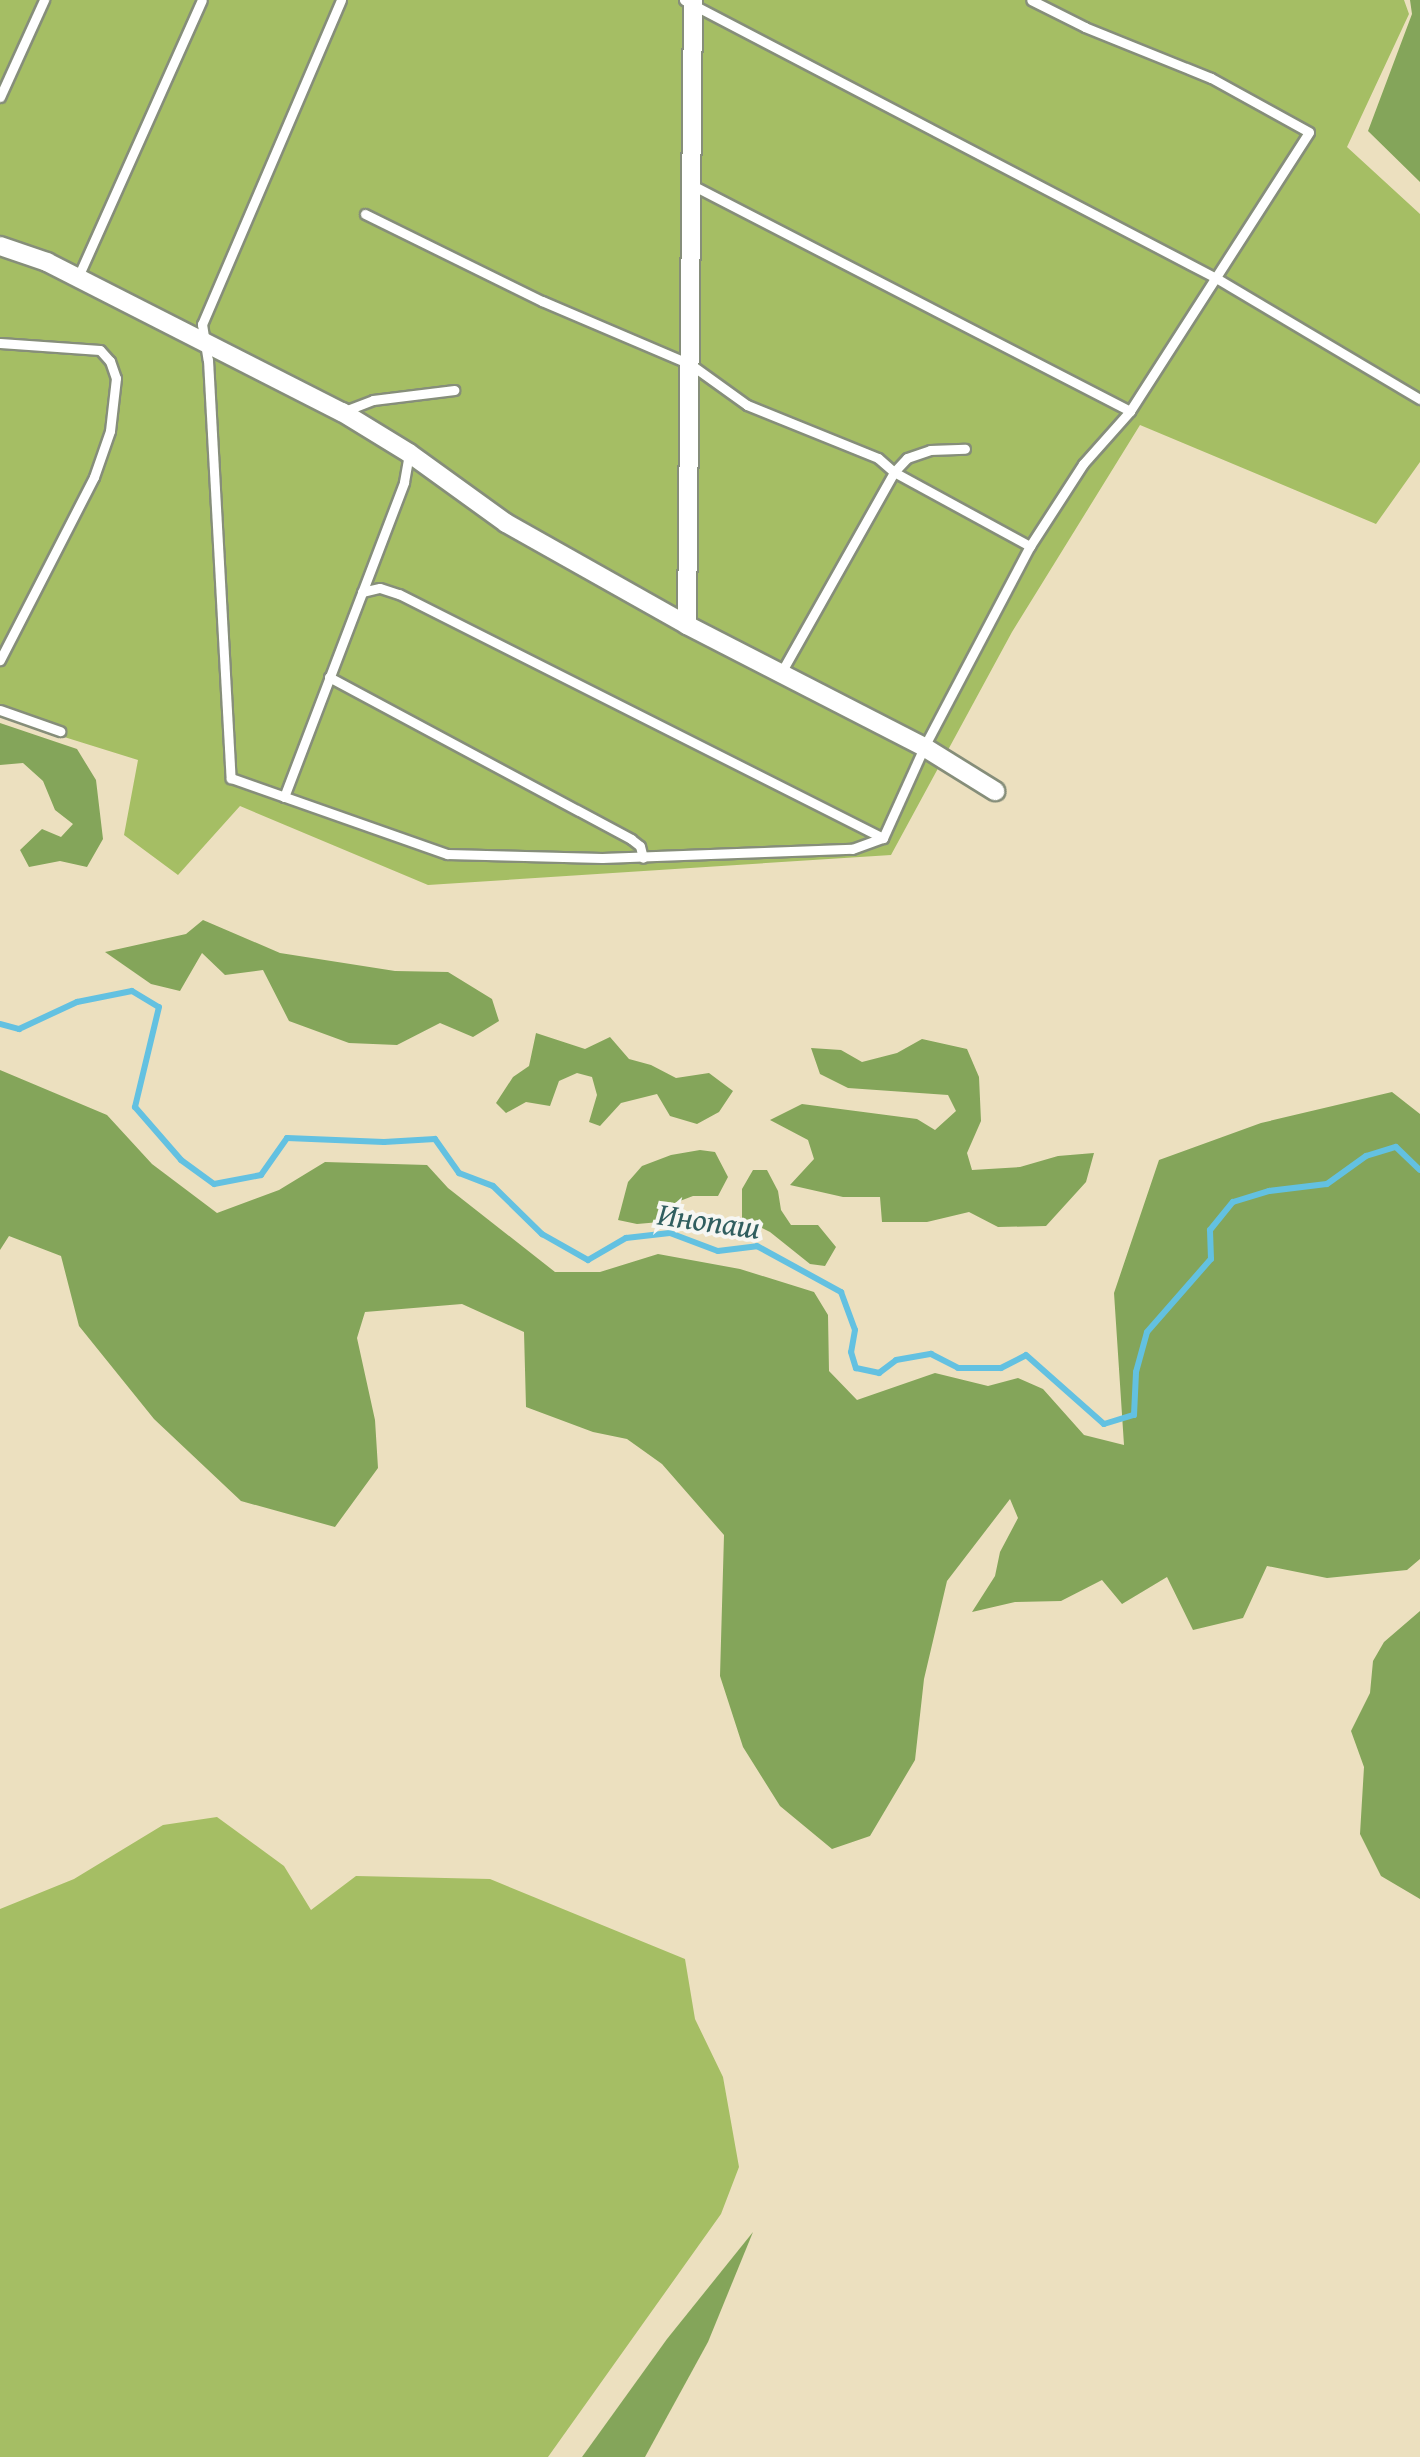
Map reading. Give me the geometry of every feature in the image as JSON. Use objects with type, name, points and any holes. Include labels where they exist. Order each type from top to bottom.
[{"type":"street","points":[[687,625],[690,2]]},
{"type":"street","points":[[0,246],[78,277],[342,412],[409,453],[506,523],[687,625],[782,671],[924,747],[995,791]]},
{"type":"lane","points":[[0,97],[44,0]]},
{"type":"lane","points":[[78,277],[202,0]]},
{"type":"lane","points":[[341,0],[202,324],[231,778],[447,854],[643,858],[852,849],[883,838],[924,747],[1030,546],[1083,464],[1130,411],[1309,132],[1211,78],[1085,27],[1031,0]]},
{"type":"lane","points":[[690,2],[1216,278],[1420,399]]},
{"type":"lane","points":[[691,185],[1130,411]]},
{"type":"lane","points":[[365,214],[542,301],[690,364],[747,405],[878,458],[894,472],[1030,546]]},
{"type":"lane","points":[[0,343],[100,350],[110,361],[116,378],[110,431],[94,477],[0,660]]},
{"type":"lane","points":[[342,412],[373,400],[454,390]]},
{"type":"lane","points":[[782,671],[894,472],[907,458],[918,454],[965,449]]},
{"type":"lane","points":[[284,797],[404,482],[409,453]]},
{"type":"lane","points":[[362,592],[380,588],[399,594],[883,838]]},
{"type":"lane","points":[[329,677],[631,839],[640,846],[643,858]]},
{"type":"lane","points":[[0,710],[60,731]]},
{"type":"green space","points":[[0,0],[1404,0],[1409,14],[1347,147],[1420,214],[1420,462],[1376,524],[1140,425],[1012,632],[891,855],[428,885],[240,806],[178,875],[124,835],[138,760],[0,717]]},
{"type":"green space","points":[[1410,0],[1420,0],[1420,182],[1368,131],[1412,14]]},
{"type":"green space","points":[[0,723],[77,749],[96,780],[103,839],[87,867],[60,861],[29,867],[20,850],[42,829],[61,837],[73,824],[55,810],[43,781],[23,763],[0,765]]},
{"type":"green space","points":[[203,920],[280,953],[395,971],[448,972],[492,999],[499,1021],[473,1037],[440,1023],[397,1045],[349,1043],[289,1021],[263,970],[225,975],[202,953],[180,991],[151,984],[105,952],[186,934]]},
{"type":"green space","points":[[536,1033],[585,1049],[610,1037],[629,1059],[651,1065],[676,1078],[709,1073],[733,1091],[719,1112],[697,1124],[670,1116],[657,1094],[621,1103],[600,1126],[589,1122],[597,1095],[592,1077],[577,1073],[559,1081],[550,1106],[526,1102],[506,1113],[496,1103],[513,1077],[529,1066]]},
{"type":"green space","points":[[922,1039],[967,1049],[979,1077],[981,1121],[967,1153],[972,1170],[1020,1167],[1058,1156],[1094,1153],[1086,1182],[1046,1226],[998,1227],[969,1212],[927,1222],[882,1222],[880,1197],[843,1197],[790,1185],[814,1159],[808,1140],[770,1120],[802,1104],[917,1119],[935,1130],[956,1111],[948,1095],[848,1088],[820,1074],[811,1048],[841,1050],[862,1062],[897,1053]]},
{"type":"green space","points":[[0,1070],[107,1115],[152,1164],[217,1213],[279,1190],[325,1162],[427,1165],[448,1188],[555,1272],[600,1272],[658,1254],[740,1269],[814,1292],[828,1315],[829,1371],[857,1400],[935,1373],[988,1386],[1018,1378],[1043,1389],[1084,1435],[1124,1445],[1114,1293],[1159,1160],[1261,1123],[1392,1092],[1420,1114],[1420,1559],[1407,1570],[1327,1578],[1267,1566],[1243,1618],[1193,1630],[1167,1577],[1122,1604],[1102,1580],[1061,1601],[1015,1602],[972,1612],[995,1576],[1000,1552],[1018,1518],[1010,1499],[947,1581],[924,1679],[915,1760],[870,1836],[832,1849],[780,1806],[743,1747],[720,1676],[724,1535],[662,1464],[627,1439],[593,1432],[526,1407],[524,1332],[462,1304],[365,1312],[357,1338],[375,1420],[378,1468],[335,1527],[241,1501],[154,1419],[79,1326],[61,1256],[9,1236],[0,1250]]},
{"type":"green space","points":[[700,1150],[715,1152],[728,1177],[718,1196],[693,1196],[672,1204],[660,1222],[637,1224],[618,1220],[628,1182],[642,1166],[671,1155]]},
{"type":"green space","points":[[753,1170],[767,1170],[778,1191],[781,1210],[791,1225],[818,1225],[836,1247],[825,1266],[810,1264],[770,1232],[742,1218],[742,1189]]},
{"type":"green space","points":[[1420,1611],[1420,1899],[1381,1876],[1360,1834],[1364,1767],[1351,1731],[1370,1693],[1373,1661],[1384,1642]]},
{"type":"green space","points":[[217,1817],[284,1866],[311,1910],[356,1876],[490,1879],[685,1959],[695,2019],[723,2077],[739,2167],[721,2214],[548,2457],[0,2457],[0,1909],[74,1879],[163,1825]]},
{"type":"green space","points":[[753,2232],[708,2342],[645,2457],[582,2457],[667,2339]]},
{"type":"waterway","name":"Инопаш","points":[[0,1024],[19,1029],[77,1002],[132,991],[159,1007],[135,1107],[181,1160],[214,1184],[261,1175],[287,1138],[384,1142],[435,1139],[459,1173],[493,1186],[542,1234],[588,1260],[626,1238],[670,1233],[718,1251],[757,1246],[841,1292],[855,1330],[851,1352],[856,1368],[879,1373],[896,1360],[931,1354],[958,1368],[1001,1368],[1026,1355],[1104,1424],[1134,1415],[1136,1372],[1147,1332],[1211,1259],[1210,1230],[1233,1202],[1269,1191],[1327,1184],[1366,1156],[1396,1147],[1420,1170]]}]
